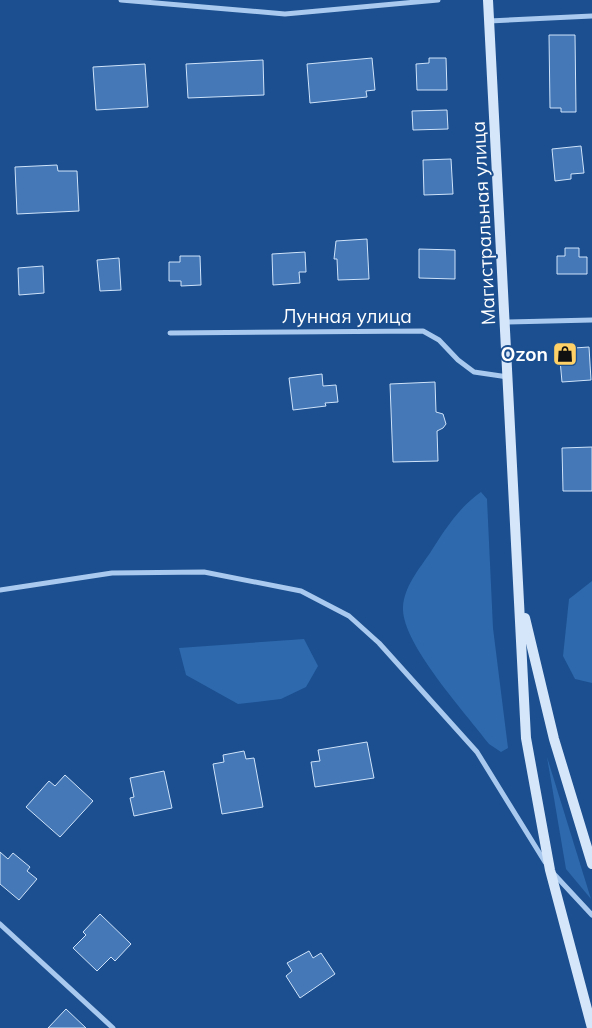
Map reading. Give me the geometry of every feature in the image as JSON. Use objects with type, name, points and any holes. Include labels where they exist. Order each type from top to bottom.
[{"type":"main road","name":"Магистральная улица","points":[[488,0],[526,738],[550,870],[592,1028]]},
{"type":"main road","name":"Магистральная улица","points":[[519,593],[554,739],[592,864]]},
{"type":"street","points":[[121,0],[284,14],[438,0]]},
{"type":"street","points":[[489,21],[592,16]]},
{"type":"street","points":[[506,322],[592,320]]},
{"type":"street","name":"Лунная улица","points":[[170,333],[423,331],[439,340],[458,360],[474,372],[508,377]]},
{"type":"street","points":[[0,590],[112,573],[204,572],[301,591],[349,616],[379,643],[477,752],[550,870],[592,915]]},
{"type":"street","points":[[0,924],[113,1028]]},
{"type":"shaded area","points":[[481,492],[487,499],[493,628],[508,748],[501,752],[489,744],[451,697],[423,658],[405,622],[403,607],[409,585],[441,536],[459,512]]},
{"type":"shaded area","points":[[592,581],[592,683],[575,679],[563,656],[569,599]]},
{"type":"shaded area","points":[[304,639],[318,666],[306,687],[281,699],[238,704],[186,675],[179,648]]},
{"type":"shaded area","points":[[547,757],[591,899],[566,869]]},
{"type":"building","points":[[549,35],[575,35],[576,112],[561,112],[561,108],[550,108]]},
{"type":"building","points":[[372,58],[375,90],[366,91],[367,97],[310,103],[307,64]]},
{"type":"building","points":[[429,58],[446,58],[447,90],[417,90],[416,64],[429,63]]},
{"type":"building","points":[[263,60],[264,95],[188,98],[186,64]]},
{"type":"building","points":[[145,64],[148,107],[96,110],[93,67]]},
{"type":"building","points":[[447,110],[448,129],[413,130],[412,111]]},
{"type":"building","points":[[581,146],[584,173],[571,174],[571,179],[555,181],[552,149]]},
{"type":"building","points":[[451,159],[453,194],[424,195],[423,160]]},
{"type":"building","points":[[57,165],[58,171],[77,171],[79,211],[17,214],[15,167]]},
{"type":"building","points":[[367,239],[369,279],[338,280],[337,259],[334,259],[336,241]]},
{"type":"building","points":[[565,248],[579,248],[579,257],[587,257],[587,274],[557,274],[557,256],[565,256]]},
{"type":"building","points":[[419,249],[455,250],[455,279],[419,278]]},
{"type":"building","points":[[305,252],[306,272],[299,272],[300,283],[273,285],[272,254]]},
{"type":"building","points":[[180,256],[200,256],[201,285],[181,286],[181,281],[169,281],[169,262],[180,262]]},
{"type":"building","points":[[119,258],[121,290],[100,291],[97,260]]},
{"type":"building","points":[[43,266],[44,293],[19,295],[18,268]]},
{"type":"building","points":[[589,347],[591,380],[562,382],[559,349]]},
{"type":"building","points":[[322,374],[323,386],[336,385],[338,402],[325,403],[326,406],[293,410],[289,378]]},
{"type":"building","points":[[435,382],[436,412],[443,414],[446,424],[437,431],[438,461],[393,462],[390,384]]},
{"type":"building","points":[[592,447],[592,491],[563,491],[562,448]]},
{"type":"building","points":[[367,742],[374,778],[315,787],[311,762],[320,761],[318,750]]},
{"type":"building","points":[[244,751],[246,759],[254,758],[263,807],[222,814],[213,764],[224,762],[223,755]]},
{"type":"building","points":[[164,771],[172,808],[134,816],[130,798],[134,797],[130,778]]},
{"type":"building","points":[[65,775],[93,801],[60,837],[26,807],[49,781],[55,786]]},
{"type":"building","points":[[0,852],[8,859],[13,853],[30,867],[27,871],[37,879],[19,900],[0,884]]},
{"type":"building","points":[[100,914],[131,944],[115,961],[111,957],[97,971],[73,948],[86,935],[83,932]]},
{"type":"building","points":[[309,951],[313,958],[321,953],[335,974],[300,998],[286,976],[292,971],[287,963]]},
{"type":"building","points":[[66,1009],[86,1028],[48,1028]]},
{"type":"place","name":"Ozon","points":[[565,354]]}]
